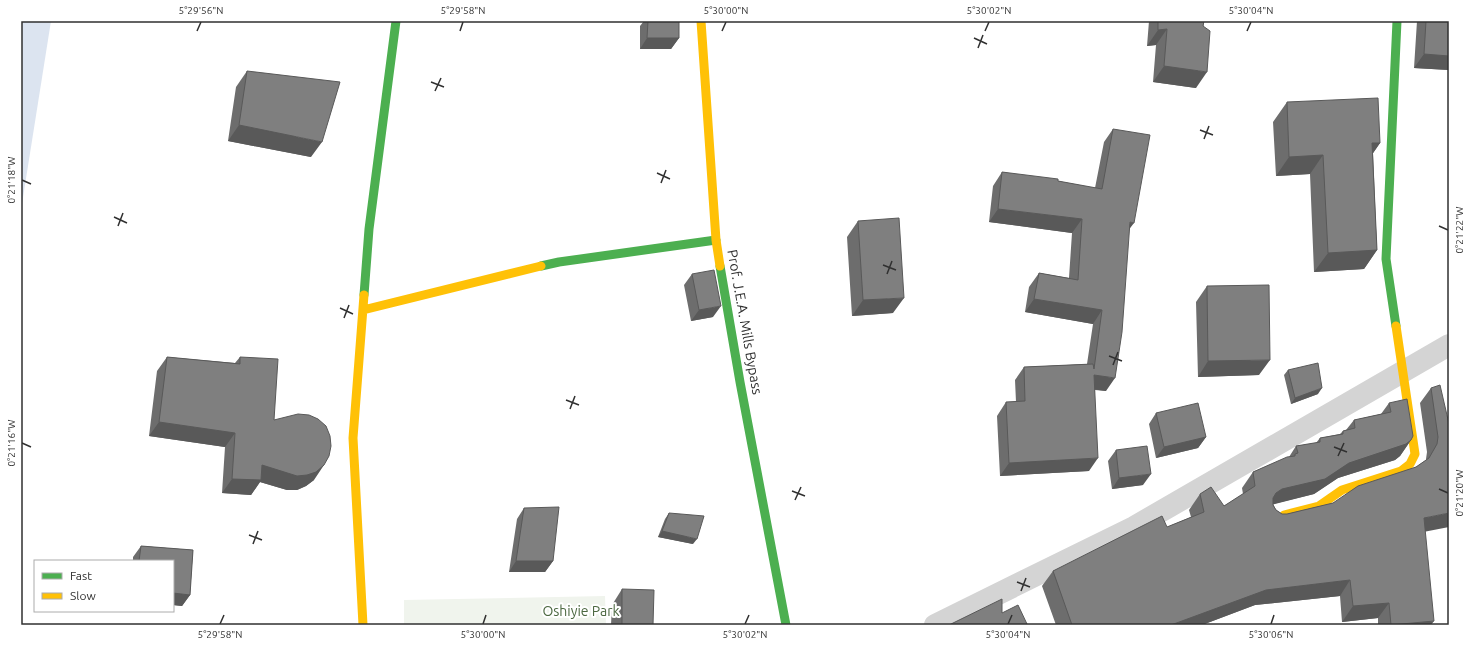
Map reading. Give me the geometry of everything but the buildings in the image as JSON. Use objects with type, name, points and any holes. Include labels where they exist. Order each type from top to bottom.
[{"type":"street","points":[[363,625],[354,438],[363,310],[374,190],[388,72],[396,21]]},
{"type":"street","name":"Prof. J.E.A. Mills Bypass","points":[[701,21],[716,240],[740,382],[786,625]]},
{"type":"street","points":[[1274,517],[1319,506],[1342,490],[1401,471],[1410,464],[1415,454],[1386,259],[1397,21]]},
{"type":"street","points":[[363,310],[560,262],[716,240]]},
{"type":"street","points":[[935,625],[1134,527],[1449,345]]},
{"type":"green space","name":"Oshiyie Park","points":[[605,596],[606,625],[404,625],[404,600]]},
{"type":"shaded area","points":[[21,21],[51,21],[21,210]]},
{"type":"traffic: fast","points":[[364,295],[369,229],[396,21]]},
{"type":"traffic: fast","points":[[1396,326],[1386,259],[1397,21]]},
{"type":"traffic: fast","points":[[541,266],[559,262],[716,240]]},
{"type":"traffic: fast","points":[[720,266],[740,382],[786,625]]},
{"type":"traffic: slow","points":[[701,21],[716,240],[720,266]]},
{"type":"traffic: slow","points":[[363,310],[541,266]]},
{"type":"traffic: slow","points":[[363,625],[353,438],[364,295]]},
{"type":"traffic: slow","points":[[1284,515],[1319,506],[1342,490],[1401,471],[1410,464],[1415,454],[1396,326]]}]
